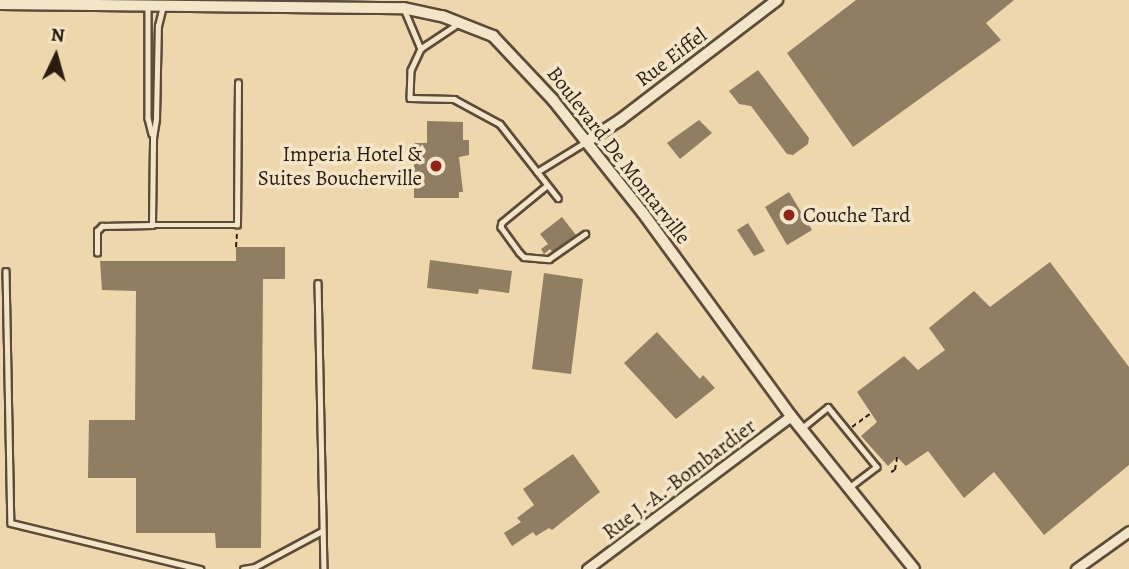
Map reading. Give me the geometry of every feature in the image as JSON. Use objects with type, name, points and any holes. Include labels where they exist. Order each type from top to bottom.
[{"type":"street","name":"Rue Eiffel","points":[[586,142],[620,120],[777,0]]},
{"type":"street","name":"Boulevard De Montarville","points":[[0,4],[163,2],[403,8],[459,23],[494,36],[531,74],[643,213],[791,416],[914,569]]},
{"type":"street","name":"Rue J.-A.-Bombardier","points":[[587,569],[791,416]]},
{"type":"street","points":[[1076,569],[1129,531]]},
{"type":"lane","points":[[148,2],[148,118],[153,138]]},
{"type":"lane","points":[[152,225],[158,26],[163,2]]},
{"type":"lane","points":[[403,8],[421,49]]},
{"type":"lane","points":[[459,23],[421,49],[411,70],[410,98],[454,99],[500,124],[558,198]]},
{"type":"lane","points":[[97,253],[97,231],[102,226],[237,225],[238,83]]},
{"type":"lane","points":[[537,172],[586,142]]},
{"type":"lane","points":[[547,186],[502,223],[501,227],[519,252],[524,257],[549,259],[585,234]]},
{"type":"lane","points":[[6,271],[12,523],[200,569]]},
{"type":"lane","points":[[318,283],[321,531],[324,569]]},
{"type":"lane","points":[[802,429],[828,407],[877,467],[849,488]]},
{"type":"lane","points":[[243,569],[255,567],[321,531]]},
{"type":"path","points":[[236,247],[237,225]]},
{"type":"path","points":[[847,430],[871,413]]},
{"type":"path","points":[[891,472],[895,471],[897,457]]},
{"type":"building","points":[[856,0],[1014,0],[986,23],[1001,40],[853,147],[787,53]]},
{"type":"building","points":[[758,70],[809,138],[808,144],[793,155],[787,154],[751,106],[739,104],[729,91]]},
{"type":"building","points":[[699,120],[712,133],[680,159],[667,143]]},
{"type":"building","name":"Imperia Hotel & Suites Boucherville","points":[[427,121],[463,122],[463,140],[469,140],[469,155],[459,157],[463,192],[459,192],[459,198],[414,198],[414,143],[427,143]]},
{"type":"building","points":[[789,192],[812,230],[787,245],[765,207]]},
{"type":"building","points":[[562,217],[576,235],[553,253],[550,249],[544,254],[541,249],[548,244],[540,234]]},
{"type":"building","points":[[748,223],[765,251],[754,256],[737,230]]},
{"type":"building","points":[[236,247],[285,247],[285,279],[263,279],[261,548],[216,548],[215,533],[136,533],[136,478],[88,478],[89,420],[135,420],[136,291],[102,290],[100,261],[236,261]]},
{"type":"building","points":[[430,260],[512,271],[509,293],[479,289],[478,294],[427,288]]},
{"type":"building","points":[[1050,262],[1129,367],[1129,465],[1044,535],[994,472],[964,498],[928,451],[906,466],[897,457],[888,466],[861,436],[877,422],[857,392],[904,356],[918,370],[945,350],[929,328],[974,291],[990,307]]},
{"type":"building","points":[[544,273],[583,279],[571,374],[532,369]]},
{"type":"building","points":[[657,332],[700,379],[703,375],[715,388],[676,419],[624,363]]},
{"type":"building","points":[[573,454],[600,492],[552,530],[549,528],[536,536],[533,532],[512,546],[504,533],[521,522],[517,518],[534,505],[523,489]]},
{"type":"place","name":"Imperia Hotel & Suites Boucherville","points":[[436,166]]},
{"type":"place","name":"Couche Tard","points":[[789,215]]}]
